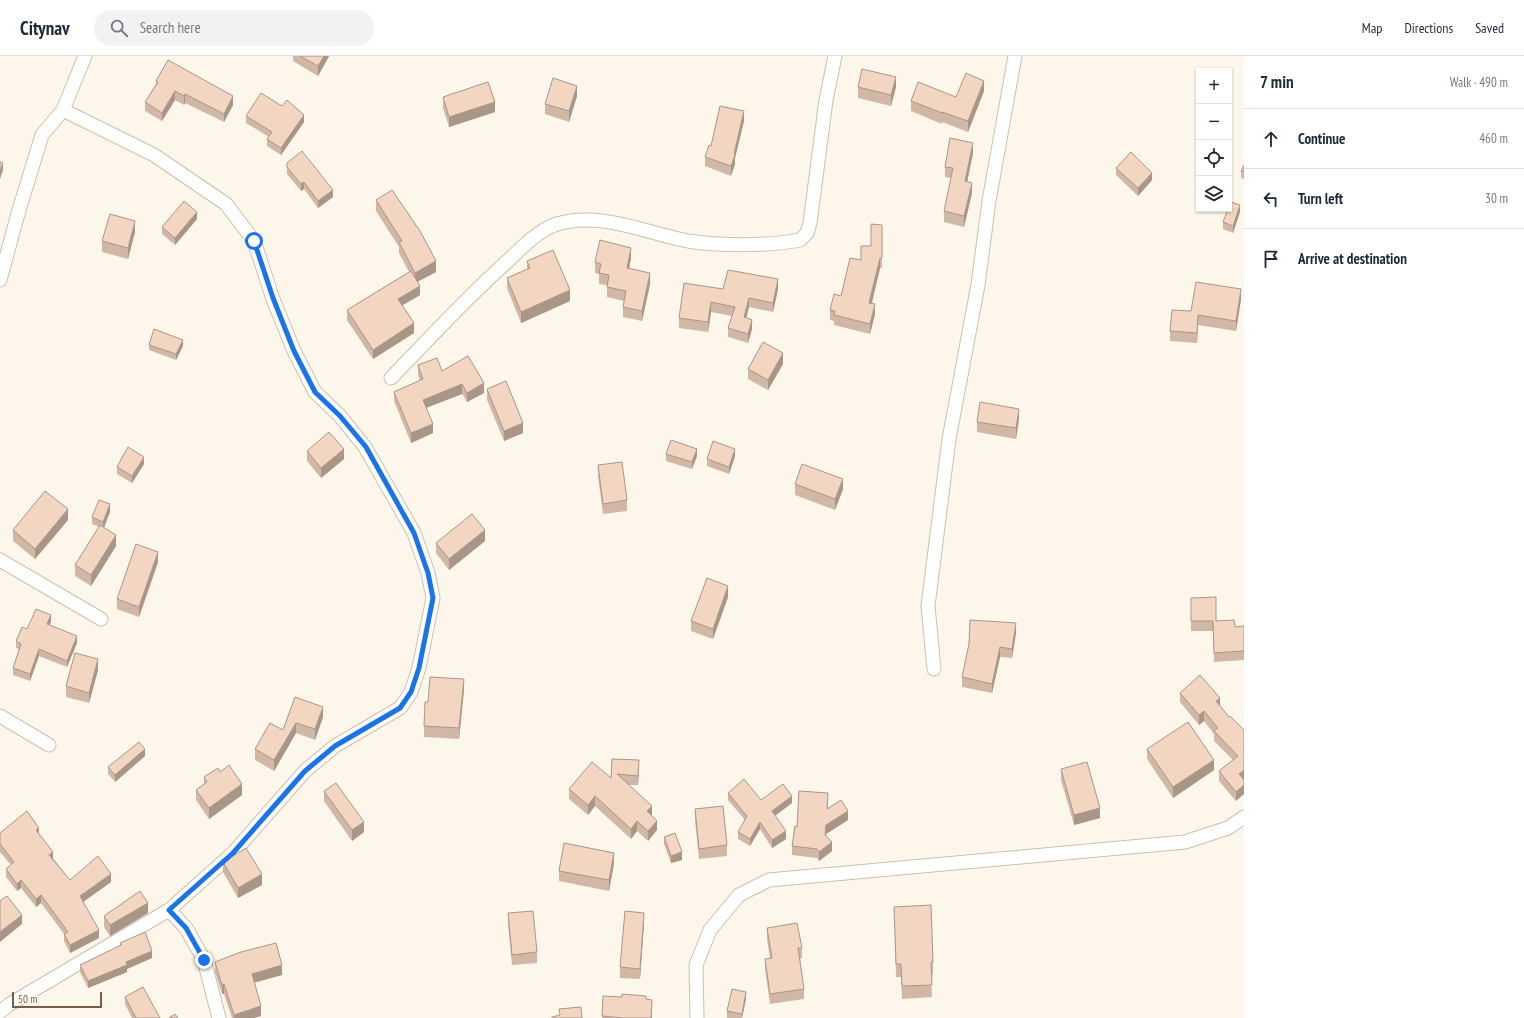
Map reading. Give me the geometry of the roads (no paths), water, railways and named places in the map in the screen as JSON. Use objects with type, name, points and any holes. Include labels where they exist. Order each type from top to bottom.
[{"type":"street","points":[[0,280],[19,210],[42,135],[63,110],[85,56]]},
{"type":"street","points":[[391,378],[480,285],[530,241],[556,224],[581,220],[621,224],[689,241],[737,244],[800,240],[807,233],[810,223],[826,100],[835,56]]},
{"type":"street","points":[[934,669],[928,606],[949,439],[974,306],[990,201],[1015,56]]},
{"type":"street","points":[[0,1012],[10,1004],[169,910],[233,853],[305,771],[335,746],[400,708],[411,692],[419,668],[433,598],[428,573],[414,533],[366,447],[340,416],[315,392],[294,351],[273,298],[254,241],[226,204],[154,155],[63,110]]},
{"type":"street","points":[[0,560],[101,619]]},
{"type":"street","points":[[0,716],[49,744]]},
{"type":"street","points":[[697,1018],[696,965],[710,930],[739,895],[769,880],[1185,842],[1228,828],[1244,817]]},
{"type":"street","points":[[169,910],[186,928],[204,960],[219,1018]]}]
